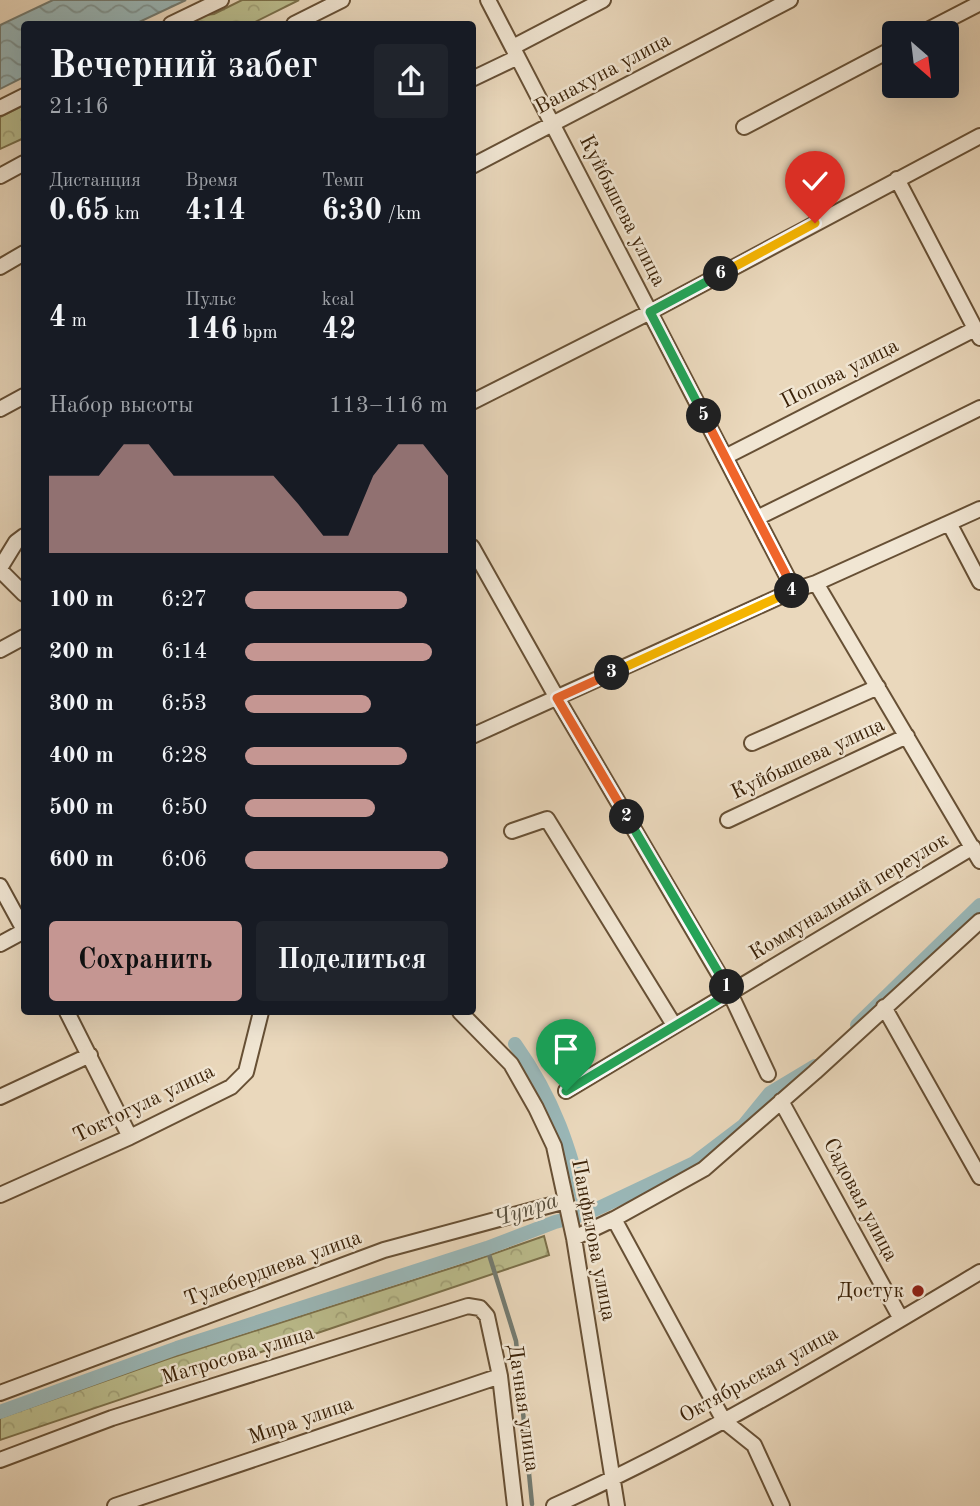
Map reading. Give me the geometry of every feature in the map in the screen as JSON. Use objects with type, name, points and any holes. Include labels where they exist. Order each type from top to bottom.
[{"type":"street","points":[[177,21],[221,0]]},
{"type":"street","points":[[300,21],[342,0]]},
{"type":"street","name":"Куйбышева улица","points":[[488,0],[794,590]]},
{"type":"street","points":[[476,76],[603,0]]},
{"type":"street","name":"Ванахуна улица","points":[[476,164],[790,0]]},
{"type":"street","points":[[945,21],[980,3]]},
{"type":"street","points":[[744,127],[882,54]]},
{"type":"street","points":[[0,108],[21,98]]},
{"type":"street","points":[[476,400],[650,312],[980,136]]},
{"type":"street","points":[[0,176],[21,165]]},
{"type":"street","points":[[897,179],[977,334]]},
{"type":"street","points":[[0,267],[21,255]]},
{"type":"street","name":"Попова улица","points":[[725,457],[977,334]]},
{"type":"street","points":[[0,409],[21,398]]},
{"type":"street","points":[[757,518],[980,408]]},
{"type":"street","points":[[476,734],[980,509]]},
{"type":"street","points":[[949,523],[980,582]]},
{"type":"street","points":[[21,538],[0,569],[21,591]]},
{"type":"street","points":[[476,554],[730,993],[768,1074]]},
{"type":"street","name":"Куйбышева улица","points":[[816,583],[980,861]]},
{"type":"street","points":[[0,650],[21,639]]},
{"type":"street","name":"Куйбышева улица","points":[[752,743],[878,687]]},
{"type":"street","name":"Куйбышева улица","points":[[728,820],[907,736]]},
{"type":"street","points":[[512,831],[547,819],[674,1026]]},
{"type":"street","name":"Коммунальный переулок","points":[[566,1091],[973,847]]},
{"type":"street","points":[[0,886],[21,925]]},
{"type":"street","points":[[574,1238],[705,1169],[980,921]]},
{"type":"street","points":[[0,944],[21,933]]},
{"type":"street","points":[[884,1007],[980,1177]]},
{"type":"street","points":[[69,1015],[130,1136]]},
{"type":"street","name":"Токтогула улица","points":[[0,1195],[231,1087],[246,1072],[254,1051],[260,1015]]},
{"type":"street","name":"Панфилова улица","points":[[463,1015],[511,1064],[554,1146],[574,1238],[617,1506]]},
{"type":"street","points":[[0,1097],[90,1055]]},
{"type":"street","name":"Садовая улица","points":[[781,1101],[901,1319]]},
{"type":"street","name":"Тулебердиева улица","points":[[0,1393],[384,1250],[566,1200]]},
{"type":"street","points":[[614,1219],[724,1421],[754,1445],[782,1506]]},
{"type":"street","name":"Октябрьская улица","points":[[554,1506],[724,1421],[980,1272]]},
{"type":"street","name":"Матросова улица","points":[[0,1460],[112,1418],[468,1306],[480,1308],[487,1316]]},
{"type":"street","name":"Дачная улица","points":[[487,1316],[500,1376],[515,1506]]},
{"type":"street","name":"Мира улица","points":[[115,1506],[500,1376]]},
{"type":"green space","points":[[242,0],[299,0],[257,21],[184,21],[214,14]]},
{"type":"green space","points":[[21,106],[21,139],[0,149],[0,117]]},
{"type":"green space","points":[[544,1236],[549,1255],[0,1440],[0,1418],[170,1358]]},
{"type":"water","points":[[53,0],[186,0],[141,21],[21,21],[21,78],[0,89],[0,25]]},
{"type":"waterway","name":"Чупра","points":[[857,1025],[980,905]]},
{"type":"waterway","points":[[515,1044],[541,1085],[560,1125],[586,1214]]},
{"type":"waterway","name":"Чупра","points":[[0,1412],[177,1348],[586,1214],[694,1163],[744,1125],[770,1093],[815,1066]]},
{"type":"waterway","points":[[487,1248],[516,1341],[532,1504]]},
{"type":"place","name":"Достук","points":[[918,1291]]},
{"type":"route","points":[[566,1091],[730,993],[557,698],[794,590],[650,312],[815,223]]}]
